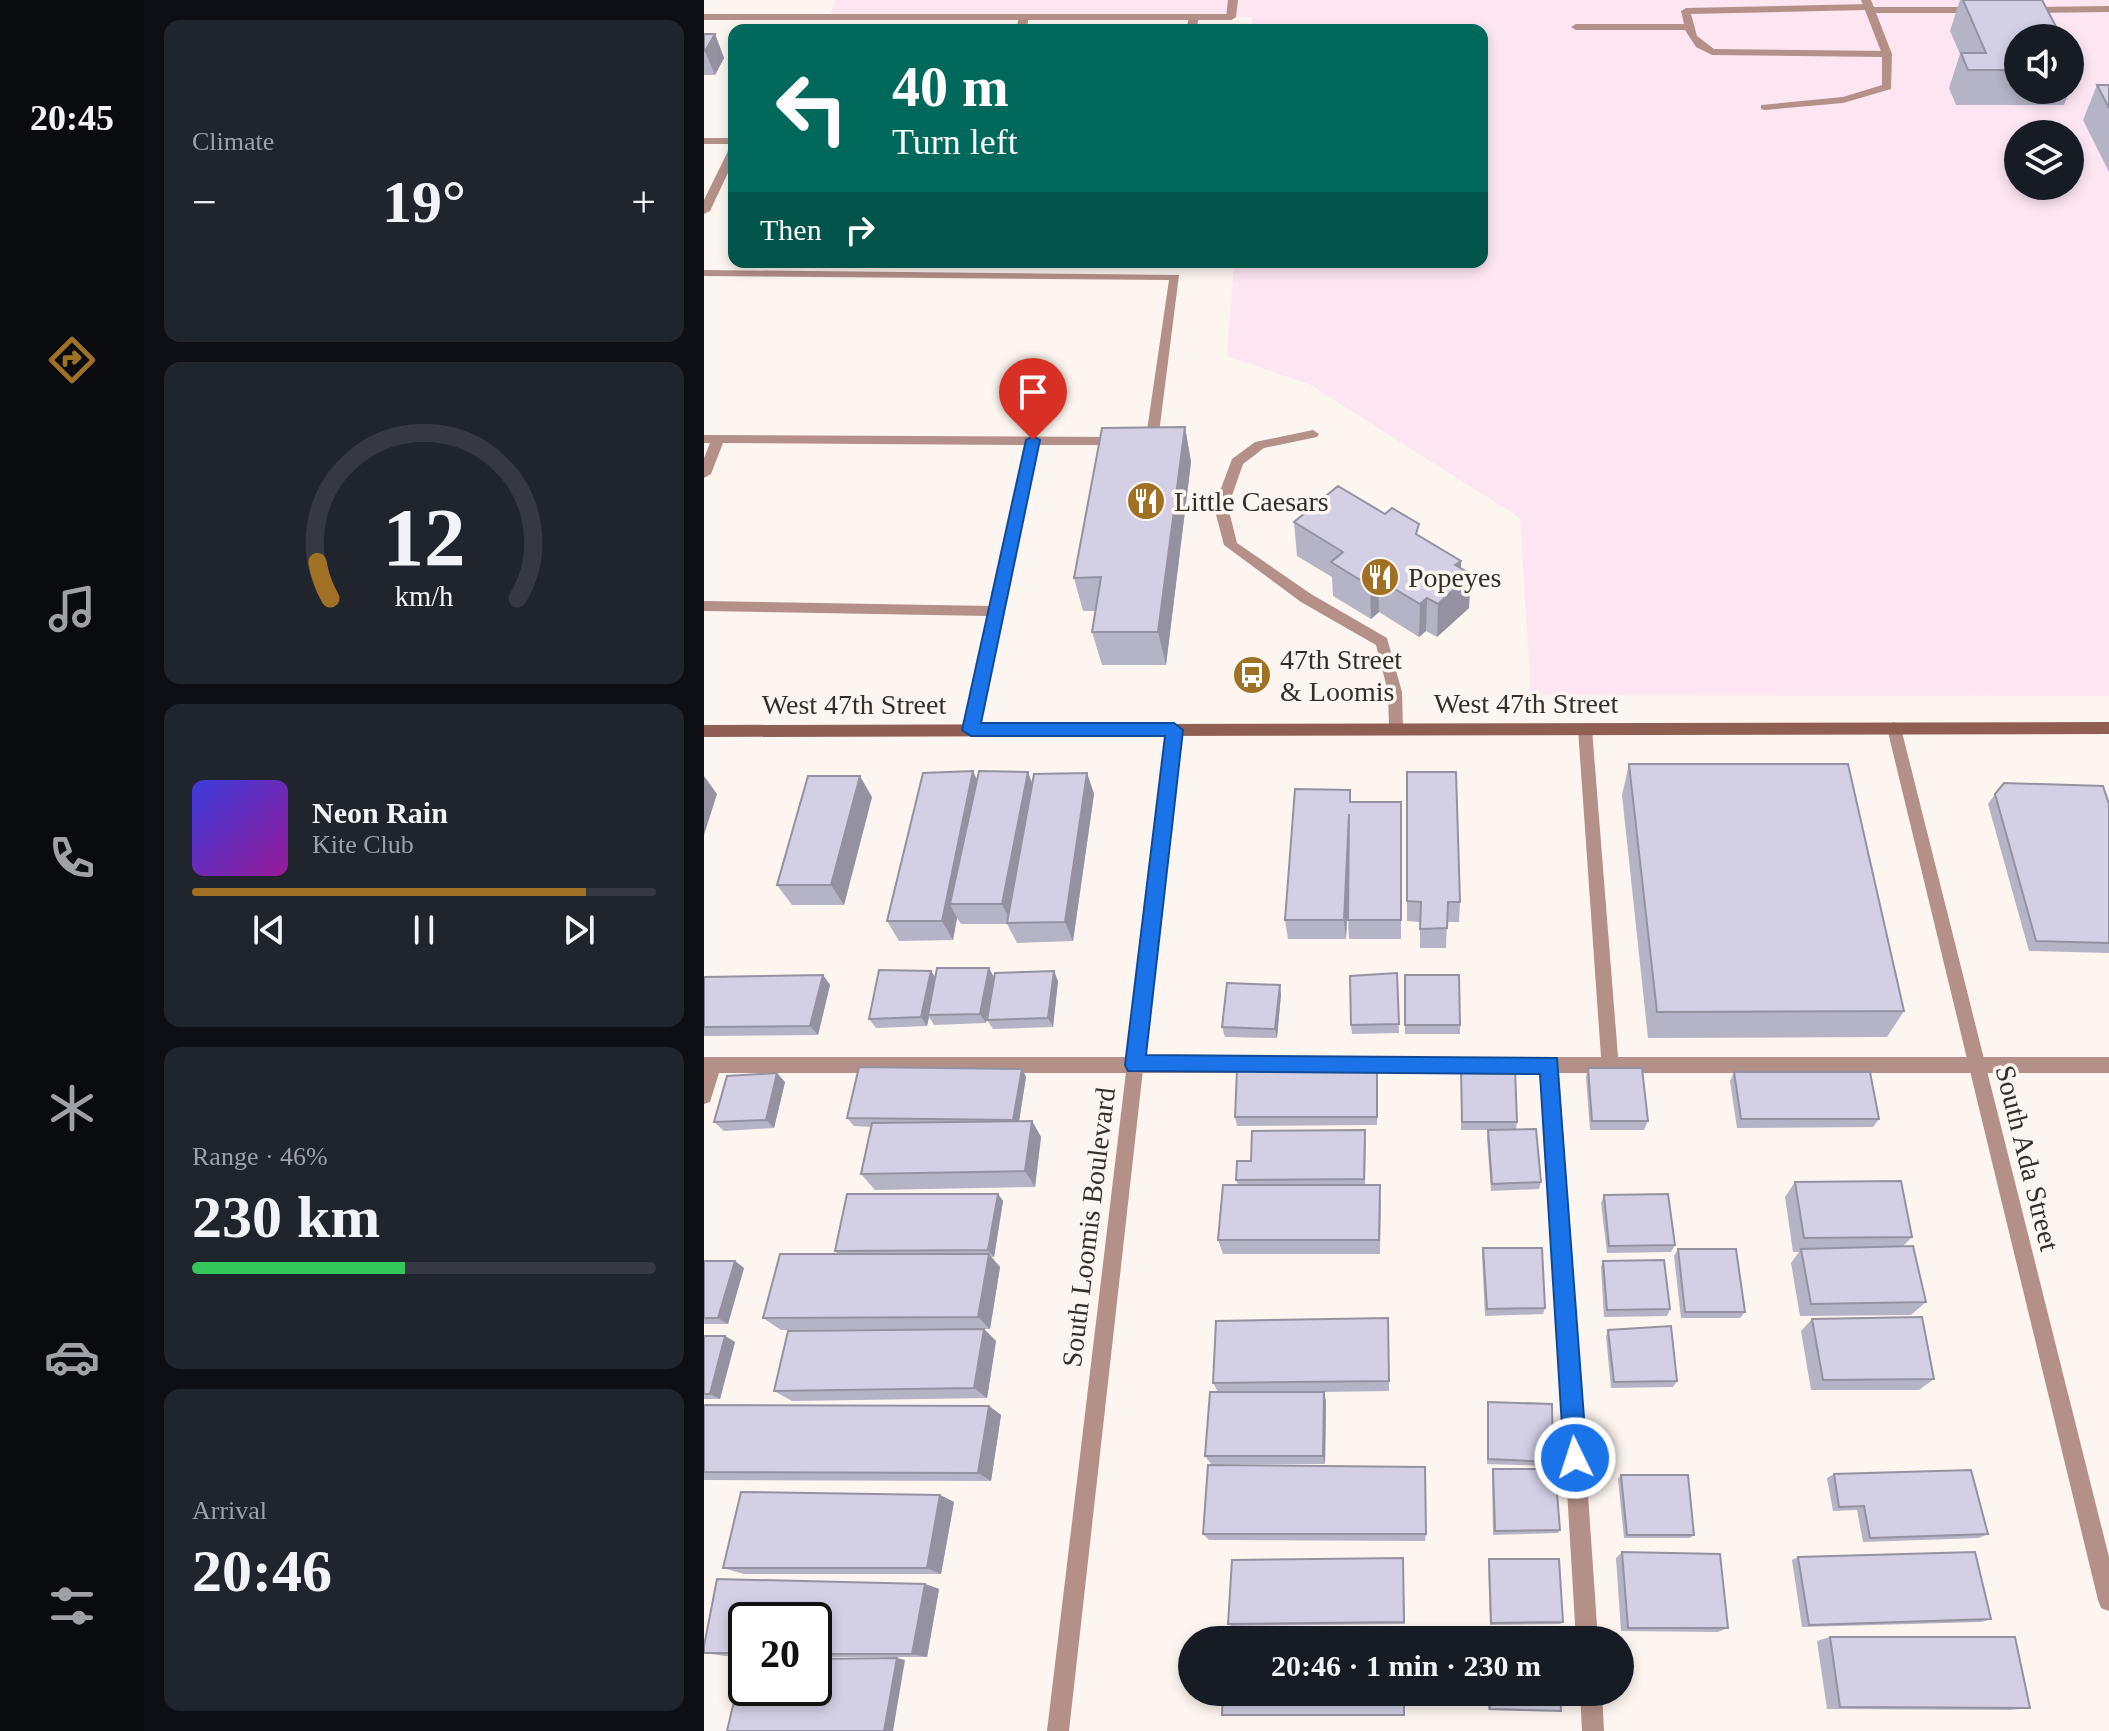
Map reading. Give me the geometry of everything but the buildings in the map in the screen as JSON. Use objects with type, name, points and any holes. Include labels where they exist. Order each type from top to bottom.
[{"type":"main road","name":"West 47th Street","points":[[704,731],[2109,728]]},
{"type":"street","points":[[704,17],[1231,17],[1233,0]]},
{"type":"street","points":[[1887,54],[1722,53],[1698,46],[1686,11],[1695,8],[1869,6],[1982,10]]},
{"type":"street","points":[[1765,107],[1867,95],[1887,87],[1887,54],[1869,6]]},
{"type":"street","points":[[2014,10],[2109,9]]},
{"type":"street","points":[[794,24],[798,17]]},
{"type":"street","points":[[1022,24],[1024,17]]},
{"type":"street","points":[[1192,24],[1194,17]]},
{"type":"street","points":[[1576,27],[1689,27]]},
{"type":"street","points":[[704,141],[728,141]]},
{"type":"street","points":[[704,211],[728,161]]},
{"type":"street","points":[[704,273],[1175,277],[1152,441],[711,439],[704,474]]},
{"type":"street","points":[[1313,434],[1260,445],[1237,462],[1221,507],[1231,545],[1306,598],[1382,642],[1395,692],[1396,729]]},
{"type":"street","points":[[971,730],[1033,440]]},
{"type":"street","points":[[704,606],[997,611]]},
{"type":"street","name":"South Ada Street","points":[[1894,728],[2109,1600]]},
{"type":"street","points":[[1585,729],[1610,1065]]},
{"type":"street","name":"South Loomis Boulevard","points":[[1058,1731],[1174,730]]},
{"type":"street","points":[[1550,1064],[1586,1626]]},
{"type":"street","points":[[704,1096],[709,1065],[2109,1065]]},
{"type":"street","points":[[1592,1706],[1593,1731]]},
{"type":"shaded area","points":[[836,0],[2109,0],[2109,696],[1531,695],[1520,518],[1309,384],[1227,356],[1234,268],[1488,268],[1488,24],[1252,24],[1252,17],[829,17]]},
{"type":"place","name":"Little Caesars","points":[[1146,501]]},
{"type":"place","name":"Popeyes","points":[[1380,577]]},
{"type":"place","name":"47th Street & Loomis","points":[[1252,675]]},
{"type":"route","points":[[1033,440],[971,730],[1174,730],[1135,1065],[1550,1064],[1575,1458]]}]
